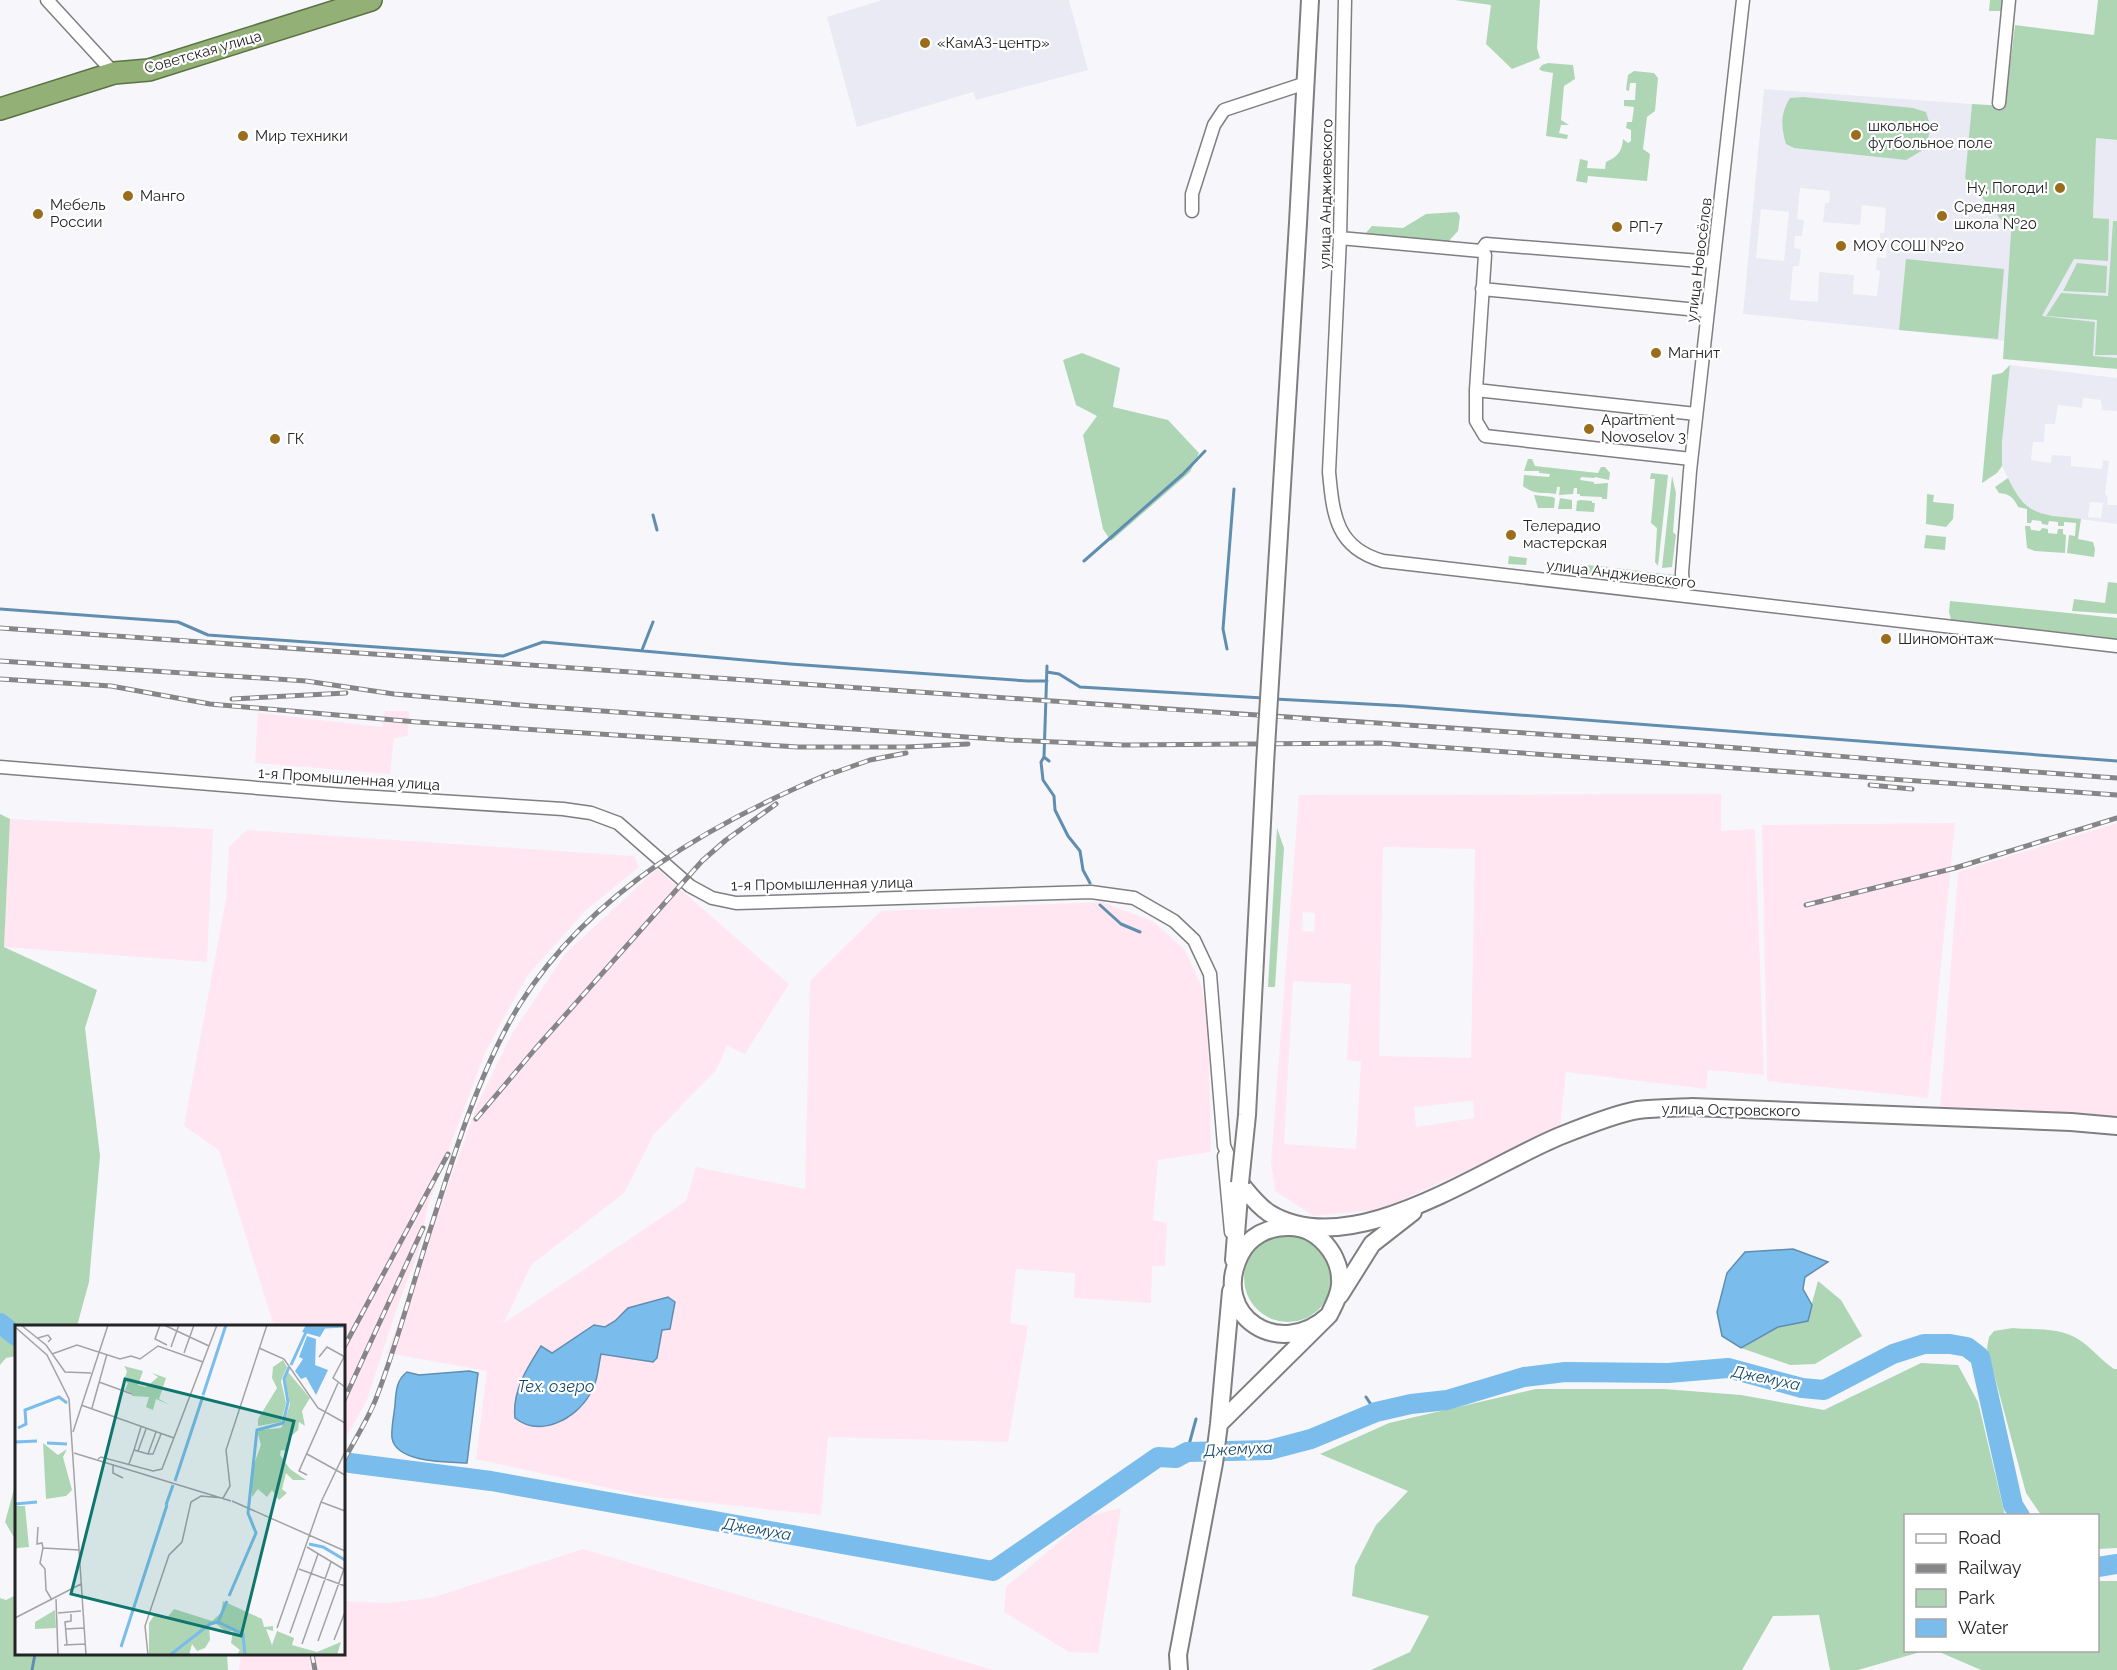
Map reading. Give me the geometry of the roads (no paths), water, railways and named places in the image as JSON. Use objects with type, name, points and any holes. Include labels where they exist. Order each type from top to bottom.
[{"type":"highway","name":"Советская улица","points":[[0,109],[114,73],[149,70],[371,0]]},
{"type":"street","points":[[47,0],[114,73]]},
{"type":"street","points":[[1179,1670],[1178,1655],[1219,1427],[1247,1115],[1265,764],[1310,0]]},
{"type":"street","name":"улица Анджиевского","points":[[1345,0],[1340,238],[1329,472],[1332,500],[1338,522],[1346,539],[1354,548],[1367,556],[1383,561],[2117,646]]},
{"type":"street","name":"улица Новосёлов","points":[[1684,596],[1682,573],[1691,459],[1743,0]]},
{"type":"street","points":[[1999,103],[2009,0]]},
{"type":"street","points":[[1192,211],[1192,194],[1214,125],[1224,110],[1306,83]]},
{"type":"street","points":[[1340,238],[1481,251],[1485,255],[1476,390],[1476,421],[1485,436],[1691,459]]},
{"type":"street","points":[[1481,251],[1486,244],[1713,262]]},
{"type":"street","points":[[1482,290],[1707,311]]},
{"type":"street","points":[[1476,390],[1696,414]]},
{"type":"street","name":"1-я Промышленная улица","points":[[0,767],[344,795],[552,808],[591,813],[618,823],[690,886],[712,898],[736,903],[1091,892],[1134,898],[1174,921],[1194,940],[1210,974],[1224,1146],[1240,1184]]},
{"type":"street","name":"улица Островского","points":[[1240,1184],[1258,1205],[1270,1213],[1301,1226],[1341,1227],[1369,1222],[1428,1201],[1559,1137],[1636,1110],[1692,1107],[2048,1121],[2117,1126]]},
{"type":"street","points":[[1224,1146],[1233,1273],[1235,1298],[1245,1316],[1262,1329],[1272,1333],[1293,1335],[1303,1332],[1313,1328],[1332,1310],[1340,1285],[1338,1264],[1327,1245],[1301,1226],[1280,1227],[1260,1233],[1244,1247],[1233,1273]]},
{"type":"street","points":[[1219,1427],[1332,1310],[1372,1244],[1428,1201]]},
{"type":"water","points":[[1793,1249],[1828,1262],[1805,1277],[1803,1289],[1812,1305],[1808,1321],[1778,1327],[1741,1348],[1722,1336],[1717,1312],[1727,1273],[1745,1252]]},
{"type":"water","name":"Тех. озеро","points":[[668,1297],[675,1302],[670,1329],[662,1330],[657,1358],[653,1362],[601,1354],[593,1389],[584,1403],[567,1418],[546,1426],[535,1426],[525,1424],[515,1418],[518,1389],[541,1346],[552,1353],[594,1325],[605,1327],[628,1308]]},
{"type":"water","name":"Тех. озеро","points":[[469,1371],[478,1373],[467,1463],[424,1460],[412,1457],[396,1446],[392,1438],[392,1426],[397,1387],[403,1375],[407,1372],[419,1375]]},
{"type":"waterway","points":[[1084,561],[1183,474],[1205,451]]},
{"type":"waterway","points":[[1227,649],[1223,629],[1234,489]]},
{"type":"waterway","points":[[653,515],[657,530]]},
{"type":"waterway","points":[[0,609],[178,622],[208,635],[503,656],[543,642],[790,664],[1047,681]]},
{"type":"waterway","points":[[642,650],[653,622]]},
{"type":"waterway","points":[[1047,666],[1044,757],[1049,761]]},
{"type":"waterway","points":[[1047,672],[1059,674],[1080,687],[1263,698]]},
{"type":"waterway","points":[[1275,699],[1404,706],[2117,761]]},
{"type":"waterway","points":[[1044,757],[1041,762],[1043,780],[1054,796],[1055,810],[1068,836],[1080,851],[1083,870],[1090,883]]},
{"type":"waterway","points":[[1100,905],[1121,924],[1140,932]]},
{"type":"waterway","name":"Джемуха","points":[[0,1323],[15,1335]]},
{"type":"waterway","name":"Джемуха","points":[[350,1463],[491,1481],[993,1571],[1158,1457],[1176,1458],[1187,1452],[1269,1450],[1311,1439],[1376,1412],[1411,1404],[1447,1400],[1524,1377],[1565,1372],[1668,1373],[1728,1368],[1802,1388],[1824,1390],[1893,1354],[1924,1344],[1950,1344],[1967,1347],[1980,1357],[2013,1505],[2019,1514]]},
{"type":"waterway","points":[[1366,1397],[1376,1412]]},
{"type":"waterway","points":[[1187,1452],[1196,1419]]},
{"type":"waterway","name":"Джемуха","points":[[2099,1567],[2117,1564]]},
{"type":"waterway","points":[[32,1670],[35,1655]]},
{"type":"railway","points":[[0,628],[1628,740],[2117,778]]},
{"type":"railway","points":[[0,661],[306,681],[394,694],[532,706],[1009,740],[1124,745],[1379,743],[2117,795]]},
{"type":"railway","points":[[0,679],[111,686],[210,704],[417,722],[798,747],[906,747],[968,744]]},
{"type":"railway","points":[[232,699],[346,693]]},
{"type":"railway","points":[[825,776],[870,760],[906,753]]},
{"type":"railway","points":[[345,1458],[370,1412],[385,1375],[469,1112],[492,1056],[520,1004],[549,964],[582,927],[658,864],[743,813],[833,772]]},
{"type":"railway","points":[[1870,785],[1912,789]]},
{"type":"railway","points":[[476,1119],[702,861],[726,840],[776,804]]},
{"type":"railway","points":[[1806,905],[1955,868],[2117,818]]},
{"type":"railway","points":[[345,1345],[448,1154]]},
{"type":"railway","points":[[345,1398],[423,1228]]},
{"type":"railway","points":[[312,1655],[315,1670]]},
{"type":"place","name":"«КамАЗ-центр»","points":[[925,43]]},
{"type":"place","name":"школьное футбольное поле","points":[[1856,135]]},
{"type":"place","name":"Мир техники","points":[[243,136]]},
{"type":"place","name":"Ну, Погоди!","points":[[2060,188]]},
{"type":"place","name":"Манго","points":[[128,196]]},
{"type":"place","name":"Мебель России","points":[[38,214]]},
{"type":"place","name":"Средняя школа №20","points":[[1942,216]]},
{"type":"place","name":"РП-7","points":[[1617,227]]},
{"type":"place","name":"МОУ СОШ №20","points":[[1841,246]]},
{"type":"place","name":"Магнит","points":[[1656,353]]},
{"type":"place","name":"Apartment Novoselov 3","points":[[1589,429]]},
{"type":"place","name":"ГК","points":[[275,439]]},
{"type":"place","name":"Телерадио мастерская","points":[[1511,535]]},
{"type":"place","name":"Шиномонтаж","points":[[1886,639]]}]
